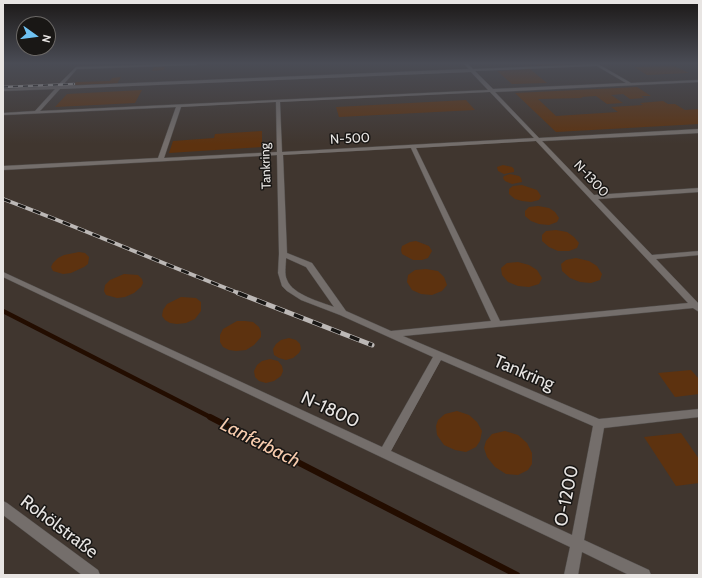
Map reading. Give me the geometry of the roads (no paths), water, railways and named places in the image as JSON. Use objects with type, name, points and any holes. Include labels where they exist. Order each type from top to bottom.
[{"type":"lane","points":[[36,113],[55,91]]},
{"type":"lane","points":[[3,114],[492,91]]},
{"type":"lane","name":"N-1300","points":[[492,91],[697,307]]},
{"type":"lane","name":"Tankring","points":[[278,101],[283,254],[282,269],[285,283],[295,295],[343,313],[599,424],[699,413]]},
{"type":"lane","points":[[160,160],[180,106]]},
{"type":"lane","name":"N-500","points":[[3,168],[699,131]]},
{"type":"lane","points":[[413,146],[497,324]]},
{"type":"lane","points":[[593,197],[699,190]]},
{"type":"lane","points":[[649,257],[699,253]]},
{"type":"lane","points":[[283,254],[310,265],[343,313]]},
{"type":"lane","name":"N-1800","points":[[3,274],[644,575]]},
{"type":"lane","points":[[390,334],[697,307]]},
{"type":"lane","points":[[384,453],[438,355]]},
{"type":"lane","name":"O-1200","points":[[571,575],[599,424]]},
{"type":"lane","name":"Rohölstraße","points":[[3,507],[93,575]]},
{"type":"waterway","name":"Lanferbach","points":[[3,311],[212,418]]},
{"type":"waterway","name":"Lanferbach","points":[[210,417],[517,575]]},
{"type":"railway","points":[[3,199],[241,294]]},
{"type":"railway","points":[[238,293],[372,345]]}]
